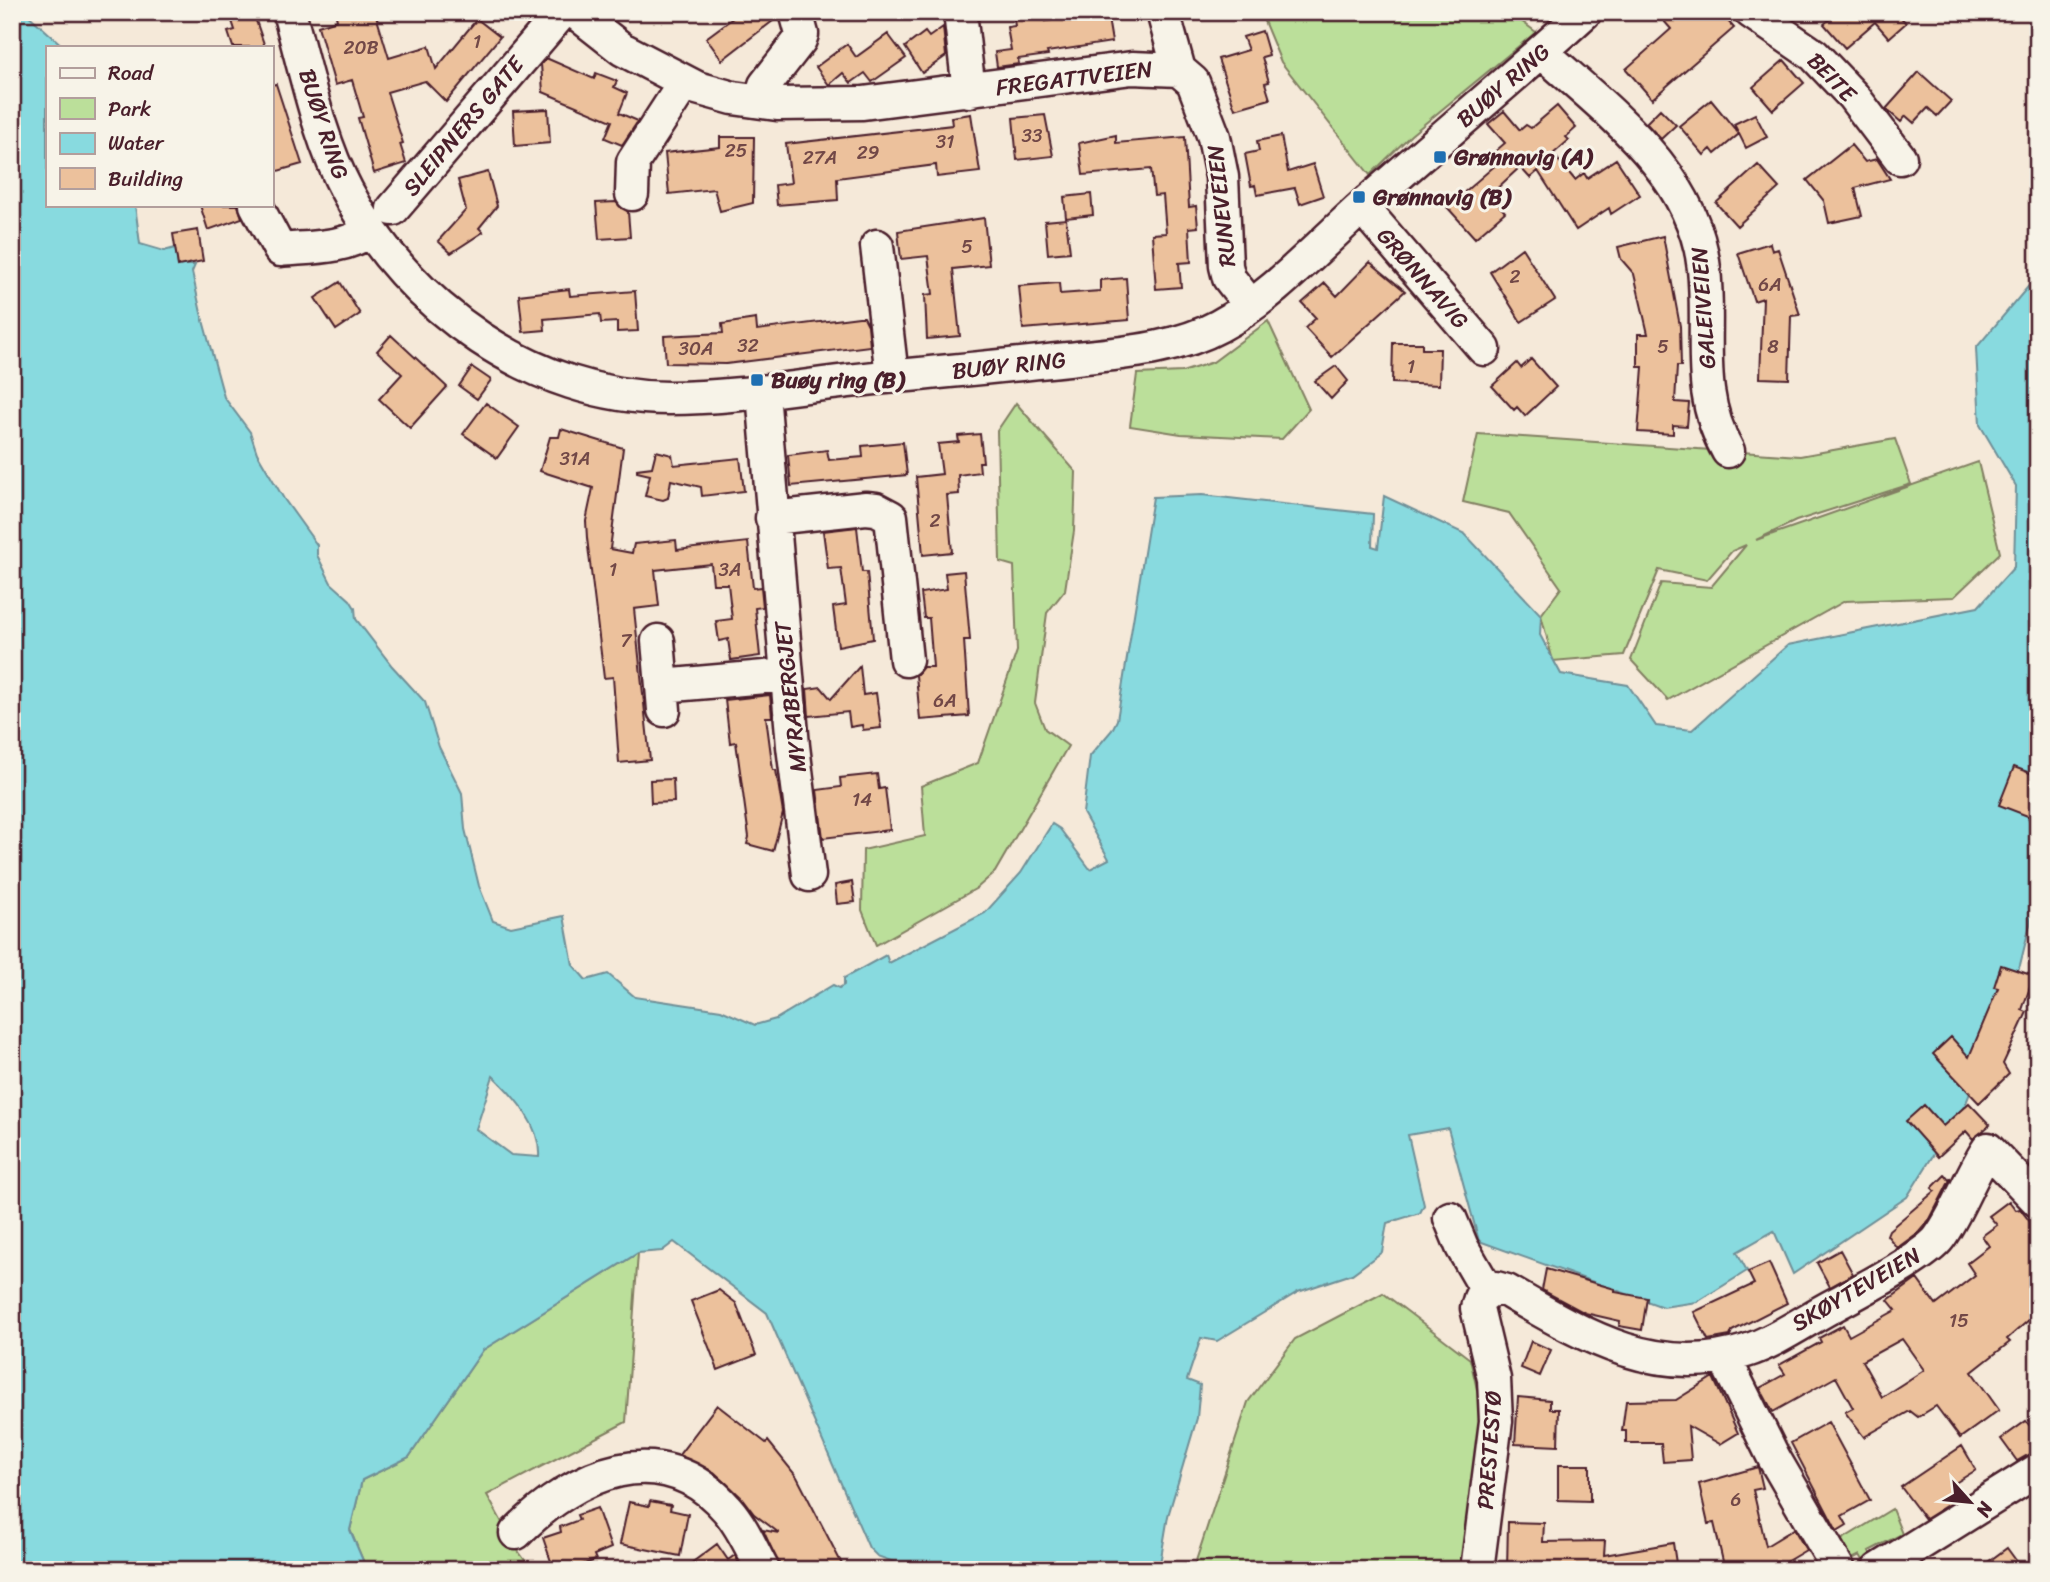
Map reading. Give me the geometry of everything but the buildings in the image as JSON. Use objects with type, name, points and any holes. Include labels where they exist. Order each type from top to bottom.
[{"type":"street","name":"BUØY RING","points":[[289,12],[337,169],[370,231],[409,280],[479,338],[537,368],[611,393],[673,398],[763,393],[1155,347],[1191,339],[1217,327],[1250,305],[1585,12]]},
{"type":"street","name":"SLEIPNERS GATE","points":[[393,209],[562,12]]},
{"type":"street","name":"FREGATTVEIEN","points":[[575,12],[622,49],[685,82],[733,98],[760,101],[834,106],[969,91],[1132,68],[1179,70]]},
{"type":"street","points":[[760,101],[765,85],[800,40],[802,34],[796,12]]},
{"type":"street","name":"FREGATTVEIEN","points":[[960,12],[969,91]]},
{"type":"street","name":"BEITE","points":[[1751,12],[1814,55],[1853,96],[1900,158]]},
{"type":"street","name":"RUNEVEIEN","points":[[1159,18],[1179,70],[1193,82],[1214,137],[1222,177],[1226,266],[1229,278],[1250,305]]},
{"type":"street","name":"GALEIVEIEN","points":[[1542,52],[1626,127],[1646,149],[1671,182],[1698,234],[1704,268],[1710,414],[1728,452]]},
{"type":"street","points":[[632,194],[633,162],[685,82]]},
{"type":"street","points":[[257,206],[280,250],[329,246],[351,241],[370,231]]},
{"type":"street","name":"GRØNNAVIG","points":[[1363,207],[1484,349]]},
{"type":"street","points":[[877,246],[892,376]]},
{"type":"street","name":"MYRABERGJET","points":[[763,393],[772,518],[809,875]]},
{"type":"street","points":[[772,518],[866,508],[876,509],[891,517],[906,660]]},
{"type":"street","points":[[658,641],[663,698],[787,675]]},
{"type":"street","name":"SKØYTEVEIEN","points":[[1488,1292],[1496,1288],[1507,1291],[1582,1333],[1657,1359],[1697,1362],[1724,1357],[1749,1350],[1862,1290],[1939,1240],[1988,1149],[2028,1192]]},
{"type":"street","points":[[1451,1218],[1462,1247],[1488,1292]]},
{"type":"street","name":"PRESTESTØ","points":[[1477,1570],[1496,1422],[1494,1379],[1477,1308],[1480,1298],[1488,1292]]},
{"type":"street","points":[[1724,1357],[1774,1458],[1839,1570]]},
{"type":"street","points":[[516,1533],[532,1517],[585,1482],[617,1469],[647,1468],[681,1477],[710,1493],[736,1520],[763,1570]]},
{"type":"street","points":[[1878,1570],[2038,1470]]},
{"type":"green space","points":[[1509,12],[1536,32],[1411,135],[1370,175],[1281,62],[1261,14]]},
{"type":"green space","points":[[1268,321],[1309,409],[1282,439],[1181,434],[1130,426],[1137,374],[1182,372],[1213,362]]},
{"type":"green space","points":[[1016,403],[1076,472],[1074,531],[1065,590],[1047,613],[1035,703],[1045,729],[1068,746],[995,872],[977,888],[876,945],[862,910],[863,850],[925,836],[921,786],[978,763],[1017,651],[1014,566],[1000,562],[997,431]]},
{"type":"green space","points":[[1478,434],[1800,456],[1895,439],[1911,484],[1796,521],[1756,540],[1978,462],[2000,553],[1954,597],[1845,601],[1668,700],[1631,660],[1661,583],[1711,587],[1746,545],[1732,551],[1707,580],[1659,570],[1624,655],[1553,661],[1541,615],[1561,588],[1509,513],[1463,502]]},
{"type":"green space","points":[[638,1253],[626,1422],[487,1495],[516,1548],[532,1570],[367,1570],[350,1530],[362,1480],[409,1457],[483,1350]]},
{"type":"green space","points":[[1383,1293],[1470,1359],[1482,1411],[1465,1570],[1193,1570],[1248,1402],[1295,1339]]},
{"type":"green space","points":[[1892,1509],[1902,1534],[1869,1551],[1875,1563],[1867,1567],[1860,1555],[1844,1563],[1833,1545]]},
{"type":"water","points":[[12,12],[25,12],[63,46],[46,46],[46,206],[135,206],[140,244],[164,251],[175,248],[178,265],[195,265],[192,272],[201,313],[224,397],[250,432],[257,453],[284,499],[317,545],[317,555],[331,583],[350,600],[355,608],[356,619],[392,666],[425,702],[439,747],[462,793],[465,829],[479,886],[493,921],[511,927],[564,916],[573,965],[586,980],[608,974],[635,997],[721,1010],[755,1025],[776,1019],[833,985],[839,988],[844,985],[844,978],[886,955],[889,963],[985,913],[1021,873],[1052,824],[1060,829],[1090,869],[1109,859],[1083,813],[1090,756],[1117,720],[1153,497],[1202,495],[1373,514],[1372,546],[1378,548],[1384,496],[1465,534],[1541,615],[1540,635],[1561,674],[1628,685],[1656,726],[1692,730],[1788,645],[1978,607],[2014,567],[2016,486],[1980,425],[1976,348],[2038,275],[2038,797],[2028,819],[2038,825],[2038,892],[2020,965],[1966,1103],[1907,1197],[1793,1274],[1774,1231],[1737,1252],[1747,1271],[1697,1302],[1663,1307],[1479,1241],[1448,1128],[1408,1135],[1424,1205],[1420,1213],[1387,1223],[1382,1252],[1352,1274],[1298,1292],[1217,1341],[1201,1338],[1187,1380],[1200,1385],[1197,1418],[1168,1516],[1159,1570],[916,1570],[877,1556],[869,1548],[767,1313],[674,1242],[662,1251],[638,1253],[483,1350],[409,1457],[362,1480],[350,1530],[367,1570],[12,1570]],"holes":[[[493,1076],[518,1103],[536,1134],[539,1157],[511,1155],[476,1129]]]},
{"type":"place","name":"Grønnavig (A)","points":[[1440,157]]},
{"type":"place","name":"Grønnavig (B)","points":[[1359,197]]},
{"type":"place","name":"Buøy ring (B)","points":[[757,380]]}]
